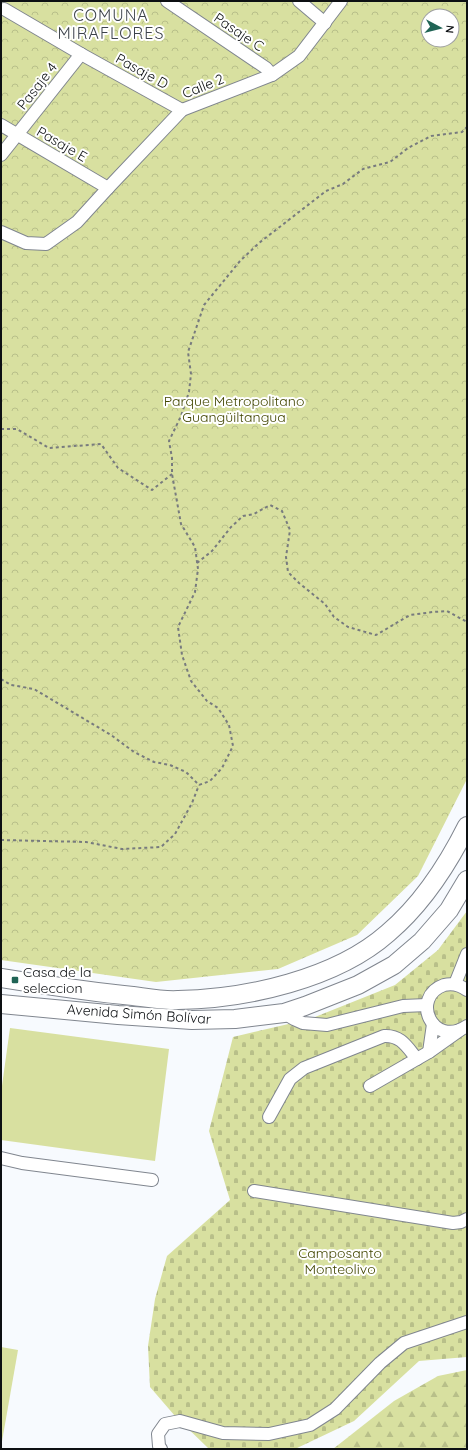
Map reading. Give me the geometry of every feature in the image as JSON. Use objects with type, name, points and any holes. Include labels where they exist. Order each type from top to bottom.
[{"type":"highway","name":"Avenida Simón Bolívar","points":[[1,978],[95,993],[177,1000],[220,998],[266,990],[317,974],[355,958],[388,934],[421,898],[454,852],[467,826]]},
{"type":"highway","name":"Avenida Simón Bolívar","points":[[1,1004],[192,1020],[235,1019],[284,1013],[358,985],[394,965],[422,942],[449,910],[467,880]]},
{"type":"street","name":"Pasaje C","points":[[167,1],[266,68],[272,75]]},
{"type":"street","points":[[299,1],[325,23]]},
{"type":"street","name":"Calle 2","points":[[1,232],[26,243],[46,244],[77,222],[182,110],[272,75],[299,56],[341,1]]},
{"type":"street","name":"Pasaje D","points":[[5,8],[81,54],[182,110]]},
{"type":"street","name":"Pasaje 4","points":[[1,154],[81,54]]},
{"type":"street","name":"Pasaje E","points":[[1,125],[108,188]]},
{"type":"street","points":[[455,984],[467,954]]},
{"type":"street","points":[[464,1028],[453,1032],[445,1032],[433,1024],[427,1012],[427,1005],[429,998],[434,991],[447,984],[455,984],[467,990]]},
{"type":"street","points":[[284,1013],[304,1023],[327,1024],[403,1006],[427,1005]]},
{"type":"street","points":[[429,1052],[433,1024]]},
{"type":"street","points":[[370,1086],[429,1052],[464,1028]]},
{"type":"street","points":[[269,1117],[290,1079],[304,1068],[384,1036],[399,1038],[417,1059]]},
{"type":"street","points":[[1,1158],[22,1163],[152,1180]]},
{"type":"street","points":[[254,1191],[453,1222],[461,1222],[467,1219]]},
{"type":"street","points":[[161,1449],[159,1446],[158,1434],[164,1424],[180,1421],[222,1433],[269,1434],[310,1425],[334,1409],[380,1363],[404,1343],[467,1322]]},
{"type":"path","points":[[1,840],[86,842],[122,849],[161,847],[175,834],[192,803],[199,785],[210,781],[222,768],[233,746],[229,725],[218,708],[207,701],[191,681],[182,655],[178,627],[195,592],[197,563],[195,548],[181,524],[172,474],[172,458],[169,440],[181,416],[189,392],[191,374],[188,352],[204,305],[240,261],[259,243],[326,191],[343,184],[363,170],[390,162],[408,148],[431,136],[462,132],[467,127]]},
{"type":"path","points":[[1,429],[16,429],[49,448],[101,444],[118,468],[152,490],[172,474]]},
{"type":"path","points":[[197,563],[212,551],[231,527],[243,516],[254,514],[270,505],[282,511],[290,530],[286,557],[288,572],[325,604],[334,617],[348,626],[376,635],[410,615],[447,611],[467,622]]},
{"type":"path","points":[[1,679],[11,685],[34,689],[112,735],[134,752],[154,762],[170,765],[186,772],[199,785]]},
{"type":"green space","name":"Parque Metropolitano Guangüiltangua","points":[[1,1],[467,1],[467,779],[418,876],[357,935],[278,969],[156,982],[1,960]]},
{"type":"green space","name":"Camposanto Monteolivo","points":[[467,911],[467,1357],[419,1361],[354,1421],[295,1449],[208,1448],[175,1416],[150,1387],[148,1346],[155,1299],[167,1256],[230,1200],[209,1131],[233,1037],[310,1019],[395,985],[438,950]]},
{"type":"green space","points":[[10,1028],[169,1049],[155,1161],[1,1140],[1,1093]]},
{"type":"green space","points":[[1,1347],[18,1350],[1,1447]]},
{"type":"green space","points":[[467,1370],[467,1449],[333,1449],[394,1401],[438,1376]]},
{"type":"place","name":"Casa de la seleccion","points":[[15,980]]},
{"type":"district","name":"COMUNA MIRAFLORES","points":[[111,24]]}]
